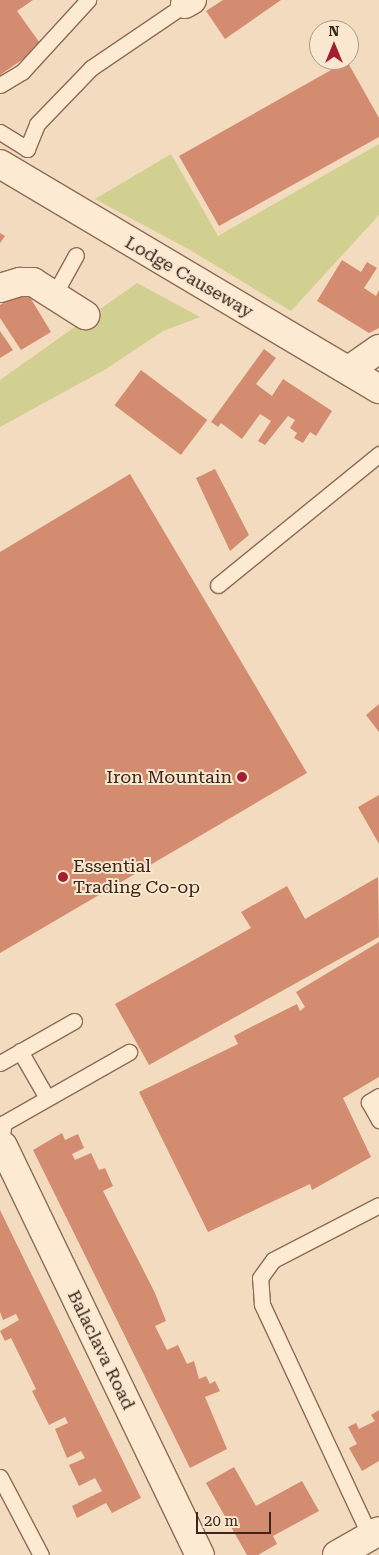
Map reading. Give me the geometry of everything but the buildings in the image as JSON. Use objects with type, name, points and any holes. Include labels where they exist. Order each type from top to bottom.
[{"type":"street","name":"Lodge Causeway","points":[[0,164],[50,196],[379,389]]},
{"type":"street","points":[[0,288],[20,282],[33,282],[55,293],[85,314]]},
{"type":"street","points":[[349,370],[379,350]]},
{"type":"street","name":"Balaclava Road","points":[[1,1147],[200,1555]]},
{"type":"street","points":[[337,1555],[374,1534]]},
{"type":"lane","points":[[0,84],[22,72],[88,0]]},
{"type":"lane","points":[[0,132],[27,149],[37,124],[91,68],[186,1]]},
{"type":"lane","points":[[55,293],[76,255]]},
{"type":"lane","points":[[218,585],[379,454]]},
{"type":"lane","points":[[0,1063],[74,1021]]},
{"type":"lane","points":[[20,1051],[48,1098]]},
{"type":"lane","points":[[1,1147],[4,1124],[129,1052]]},
{"type":"lane","points":[[379,1096],[369,1102],[379,1120]]},
{"type":"lane","points":[[374,1534],[262,1304],[260,1278],[273,1260],[379,1205]]},
{"type":"lane","points":[[0,1477],[41,1555]]},
{"type":"shaded area","points":[[379,144],[379,215],[291,311],[190,250],[95,199],[171,154],[218,236]]},
{"type":"shaded area","points":[[137,283],[200,317],[163,331],[106,369],[0,427],[0,380]]},
{"type":"place","name":"Iron Mountain","points":[[242,777]]},
{"type":"place","name":"Essential Trading Co-op","points":[[63,877]]}]
